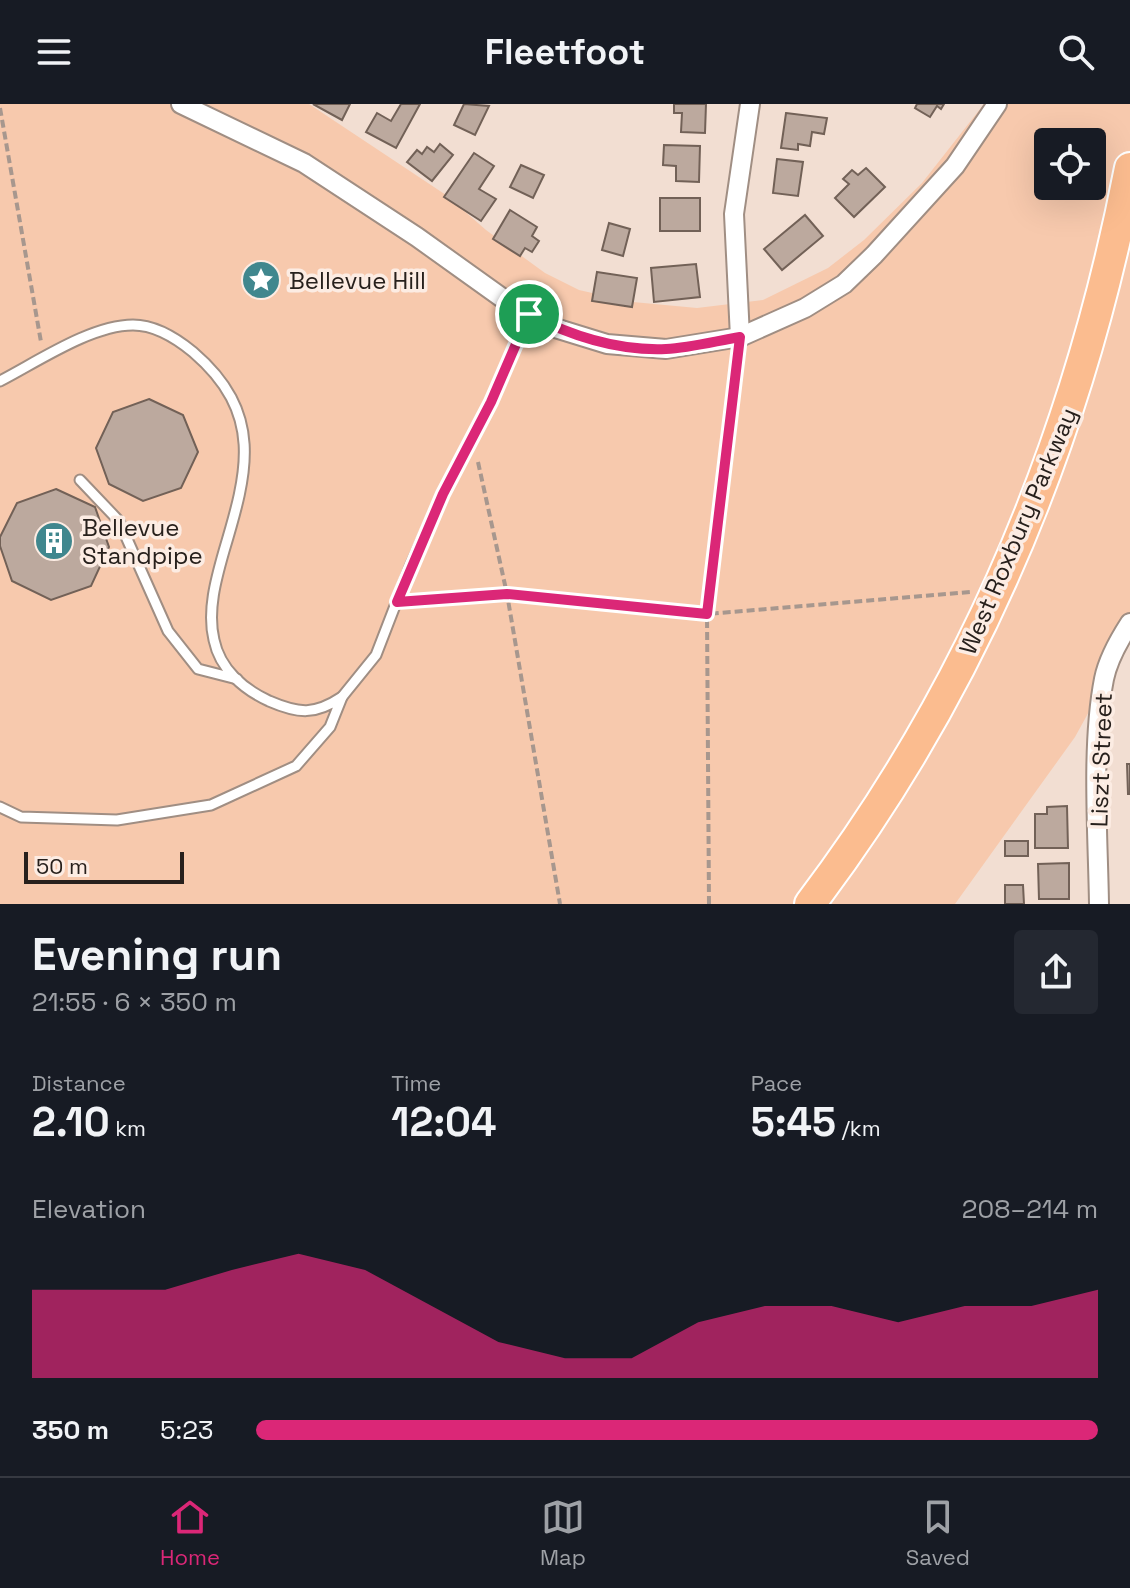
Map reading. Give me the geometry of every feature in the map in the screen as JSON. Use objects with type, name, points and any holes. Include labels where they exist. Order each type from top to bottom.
[{"type":"main road","name":"West Roxbury Parkway","points":[[810,904],[927,727],[994,599],[1040,489],[1082,369],[1111,261],[1130,168]]},
{"type":"street","points":[[181,104],[304,163],[529,314],[555,328],[607,344],[666,349],[740,337],[805,308],[844,284],[955,166],[997,104]]},
{"type":"street","points":[[740,337],[734,214],[750,104]]},
{"type":"street","name":"Liszt Street","points":[[1099,904],[1098,749],[1105,678],[1119,641],[1130,623]]},
{"type":"lane","points":[[0,381],[81,339],[132,325],[155,328],[185,345],[212,369],[229,394],[246,442],[245,468],[215,579],[213,639],[222,662],[256,695],[282,707],[324,710],[342,697],[376,655],[443,494],[491,402],[529,314]]},
{"type":"lane","points":[[80,480],[119,521],[168,631],[198,669],[237,679]]},
{"type":"lane","points":[[0,807],[21,817],[117,820],[211,805],[296,766],[330,727],[342,697]]},
{"type":"path","points":[[0,108],[44,358]]},
{"type":"path","points":[[709,904],[707,614],[740,337]]},
{"type":"path","points":[[472,438],[507,594],[560,904]]},
{"type":"path","points":[[397,602],[507,594],[707,614],[976,592]]},
{"type":"shaded area","points":[[0,104],[309,104],[446,195],[486,230],[545,273],[579,290],[633,302],[697,308],[763,300],[828,268],[864,240],[922,183],[984,104],[1130,104],[1130,637],[1075,737],[955,904],[0,904]]},
{"type":"building","points":[[313,104],[350,104],[342,120]]},
{"type":"building","points":[[401,104],[420,104],[396,148],[366,132],[377,113],[391,121]]},
{"type":"building","points":[[464,104],[489,106],[475,135],[454,125]]},
{"type":"building","points":[[674,104],[706,104],[705,133],[681,132],[682,113],[674,113]]},
{"type":"building","points":[[917,104],[944,104],[941,109],[937,106],[930,117],[915,108]]},
{"type":"building","points":[[786,113],[827,118],[824,134],[812,132],[810,146],[798,144],[798,150],[781,148]]},
{"type":"building","points":[[440,144],[453,155],[432,181],[407,162],[417,150],[422,154],[427,147],[434,152]]},
{"type":"building","points":[[664,145],[700,146],[699,182],[676,181],[676,166],[663,165]]},
{"type":"building","points":[[474,153],[494,166],[479,189],[496,199],[481,221],[444,197]]},
{"type":"building","points":[[777,159],[803,162],[798,196],[773,193]]},
{"type":"building","points":[[521,165],[544,175],[533,198],[510,187]]},
{"type":"building","points":[[866,168],[885,187],[854,217],[835,198],[849,184],[843,179],[852,170],[858,175]]},
{"type":"building","points":[[660,198],[700,198],[700,231],[660,231]]},
{"type":"building","points":[[510,210],[537,227],[532,236],[539,241],[532,252],[525,248],[520,256],[493,239]]},
{"type":"building","points":[[805,215],[823,236],[782,270],[764,249]]},
{"type":"building","points":[[609,223],[630,229],[623,256],[602,250]]},
{"type":"building","points":[[696,264],[700,297],[654,302],[651,268]]},
{"type":"building","points":[[597,272],[637,278],[632,307],[592,301]]},
{"type":"building","points":[[149,399],[183,415],[198,452],[181,488],[143,501],[109,484],[96,448],[113,412]]},
{"type":"building","name":"Bellevue Standpipe","points":[[56,489],[95,507],[109,547],[91,586],[51,600],[12,581],[0,537],[17,503]]},
{"type":"building","points":[[1127,764],[1130,764],[1130,794],[1128,794]]},
{"type":"building","points":[[1067,806],[1068,848],[1035,848],[1035,814],[1047,814],[1047,807]]},
{"type":"building","points":[[1005,841],[1028,841],[1028,856],[1005,856]]},
{"type":"building","points":[[1069,863],[1069,899],[1039,899],[1038,864]]},
{"type":"building","points":[[1005,885],[1023,885],[1024,904],[1005,904]]},
{"type":"place","name":"Bellevue Hill","points":[[261,280]]},
{"type":"place","name":"Bellevue Standpipe","points":[[54,541]]},
{"type":"route","points":[[529,314],[555,328],[607,344],[666,349],[740,337],[707,614],[507,594],[397,602],[443,494],[491,402],[529,314]]}]
